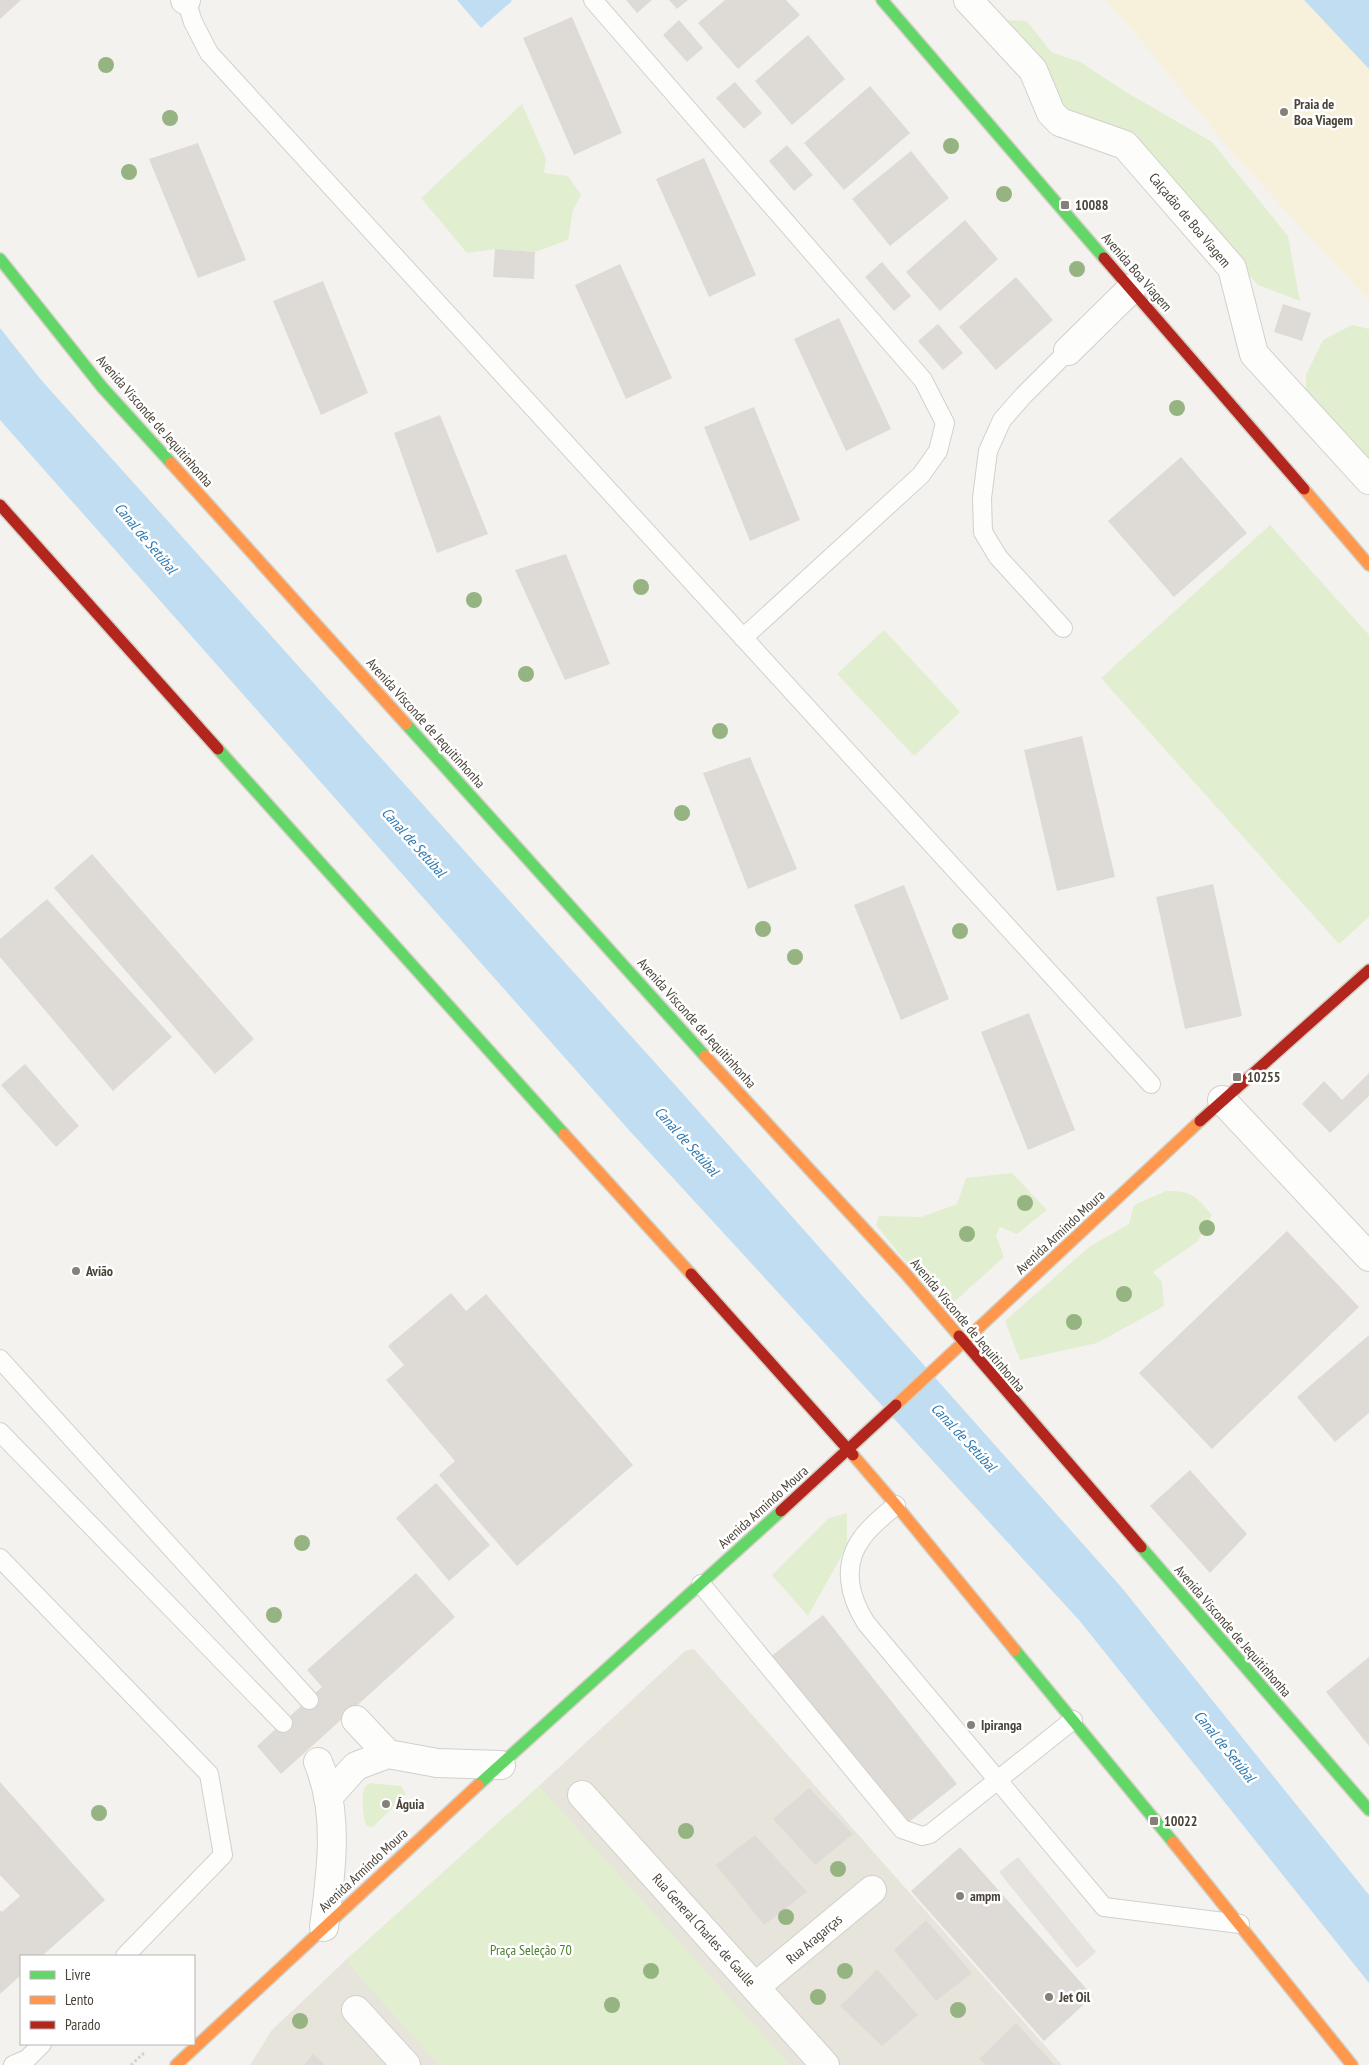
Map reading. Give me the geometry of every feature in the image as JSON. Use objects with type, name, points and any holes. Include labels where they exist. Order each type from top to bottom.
[{"type":"main road","name":"Avenida Boa Viagem","points":[[882,0],[1369,565]]},
{"type":"main road","name":"Avenida Visconde de Jequitinhonha","points":[[0,259],[102,386],[777,1135],[905,1273],[963,1343],[1369,1810]]},
{"type":"main road","points":[[0,505],[413,968],[778,1370],[896,1505],[1240,1924],[1352,2065]]},
{"type":"main road","name":"Avenida Armindo Moura","points":[[178,2064],[324,1927],[847,1451],[1222,1100],[1369,970]]},
{"type":"street","name":"Calçadão de Boa Viagem","points":[[968,0],[1033,70],[1050,113],[1060,122],[1125,145],[1232,268],[1254,354],[1369,480]]},
{"type":"street","points":[[1068,351],[1132,288]]},
{"type":"street","points":[[1222,1100],[1369,1257]]},
{"type":"street","points":[[356,1720],[388,1754]]},
{"type":"street","points":[[328,1797],[356,1766],[388,1754],[437,1763],[502,1765]]},
{"type":"street","points":[[318,1762],[327,1782],[333,1856],[324,1927]]},
{"type":"street","name":"Rua General Charles de Gaulle","points":[[582,1795],[825,2065]]},
{"type":"street","name":"Rua Aragarças","points":[[755,1987],[872,1890]]},
{"type":"street","points":[[356,2010],[406,2065]]},
{"type":"lane","points":[[186,0],[193,22],[208,53],[1151,1084]]},
{"type":"lane","points":[[593,0],[923,380],[944,423],[938,451],[921,475],[743,638]]},
{"type":"lane","points":[[1063,628],[998,557],[983,532],[982,498],[988,450],[1002,420],[1022,396],[1068,351]]},
{"type":"lane","points":[[0,1359],[308,1700]]},
{"type":"lane","points":[[0,1432],[283,1723]]},
{"type":"lane","points":[[896,1505],[862,1536],[849,1566],[856,1608],[866,1623],[1104,1907],[1240,1924]]},
{"type":"lane","points":[[0,1558],[208,1774],[223,1855],[127,1955]]},
{"type":"lane","points":[[701,1584],[902,1829],[922,1836],[930,1834],[1073,1720]]},
{"type":"lane","points":[[13,2065],[27,2059],[41,2045]]},
{"type":"path","points":[[131,2065],[149,2049]]},
{"type":"shaded area","points":[[694,1649],[1062,2065],[250,2065],[272,2030],[348,1958],[685,1651]]},
{"type":"shaded area","points":[[1018,1857],[1096,1952],[1077,1968],[999,1872]]},
{"type":"green space","points":[[1001,20],[1027,21],[1051,52],[1080,62],[1126,92],[1212,142],[1288,236],[1300,301],[1258,285],[1113,125],[1071,117],[1053,102]]},
{"type":"green space","points":[[522,104],[546,159],[544,173],[568,176],[581,195],[573,210],[568,240],[535,252],[495,249],[467,253],[421,198]]},
{"type":"green space","points":[[1352,325],[1369,329],[1369,464],[1306,390],[1306,375],[1323,340]]},
{"type":"green space","points":[[1270,525],[1369,635],[1369,917],[1339,944],[1101,678]]},
{"type":"green space","points":[[884,630],[960,712],[914,756],[837,674]]},
{"type":"green space","points":[[1012,1173],[1047,1210],[1017,1234],[1000,1227],[996,1235],[1004,1257],[945,1310],[876,1225],[879,1216],[921,1217],[957,1204],[966,1178]]},
{"type":"green space","points":[[1166,1191],[1182,1192],[1193,1196],[1212,1215],[1197,1242],[1153,1272],[1162,1282],[1164,1306],[1097,1343],[1020,1360],[1005,1321],[1089,1247],[1129,1224],[1134,1205]]},
{"type":"green space","points":[[847,1513],[847,1546],[808,1616],[772,1575],[829,1518]]},
{"type":"green space","points":[[370,1783],[401,1786],[406,1794],[373,1827],[367,1826],[363,1808],[363,1792]]},
{"type":"green space","name":"Praça Seleção 70","points":[[539,1786],[790,2065],[439,2065],[350,1966],[348,1958]]},
{"type":"sand","name":"Praia de Boa Viagem","points":[[1106,0],[1304,0],[1369,69],[1369,299],[1235,156]]},
{"type":"water","points":[[457,0],[511,0],[512,1],[481,28]]},
{"type":"water","points":[[1304,0],[1369,0],[1369,69],[1306,2]]},
{"type":"water","name":"Canal de Setúbal","points":[[0,328],[42,381],[676,1086],[1122,1588],[1369,1895],[1369,1983],[1079,1620],[628,1129],[0,420]]},
{"type":"building","points":[[0,0],[21,0],[0,19]]},
{"type":"building","points":[[626,0],[652,0],[637,13]]},
{"type":"building","points":[[669,0],[688,0],[677,9]]},
{"type":"building","points":[[725,0],[786,0],[800,15],[738,69],[698,23]]},
{"type":"building","points":[[572,17],[622,133],[574,155],[523,38]]},
{"type":"building","points":[[679,20],[703,48],[687,62],[663,35]]},
{"type":"building","points":[[808,35],[845,79],[792,125],[755,81]]},
{"type":"building","points":[[735,82],[762,113],[744,129],[716,98]]},
{"type":"building","points":[[870,86],[910,133],[844,190],[804,143]]},
{"type":"building","points":[[198,143],[246,260],[198,278],[149,159]]},
{"type":"building","points":[[787,145],[813,175],[794,191],[769,161]]},
{"type":"building","points":[[911,151],[949,198],[890,246],[852,199]]},
{"type":"building","points":[[704,158],[756,275],[709,297],[656,179]]},
{"type":"building","points":[[965,220],[998,259],[940,311],[906,272]]},
{"type":"building","points":[[495,249],[535,252],[534,279],[493,277]]},
{"type":"building","points":[[882,262],[911,296],[894,311],[865,277]]},
{"type":"building","points":[[620,264],[672,378],[626,399],[575,285]]},
{"type":"building","points":[[1016,277],[1053,320],[996,370],[959,327]]},
{"type":"building","points":[[323,281],[368,393],[321,415],[273,301]]},
{"type":"building","points":[[1283,304],[1311,313],[1302,341],[1274,332]]},
{"type":"building","points":[[839,318],[891,429],[846,451],[794,339]]},
{"type":"building","points":[[938,324],[963,353],[943,370],[918,341]]},
{"type":"building","points":[[754,407],[800,520],[750,541],[704,427]]},
{"type":"building","points":[[440,415],[488,534],[437,553],[394,433]]},
{"type":"building","points":[[1181,457],[1247,533],[1174,597],[1108,521]]},
{"type":"building","points":[[566,554],[610,664],[565,680],[515,570]]},
{"type":"building","points":[[1082,736],[1115,877],[1057,891],[1024,750]]},
{"type":"building","points":[[750,757],[797,869],[748,889],[703,773]]},
{"type":"building","points":[[92,854],[254,1039],[215,1074],[54,888]]},
{"type":"building","points":[[1213,884],[1242,1016],[1185,1029],[1156,897]]},
{"type":"building","points":[[904,885],[949,999],[901,1020],[854,905]]},
{"type":"building","points":[[47,899],[172,1037],[113,1091],[0,957],[0,939]]},
{"type":"building","points":[[1029,1013],[1075,1130],[1028,1150],[981,1032]]},
{"type":"building","points":[[25,1064],[79,1126],[56,1147],[1,1085]]},
{"type":"building","points":[[1369,1073],[1369,1096],[1330,1133],[1302,1104],[1324,1081],[1342,1100]]},
{"type":"building","points":[[1287,1231],[1359,1307],[1212,1449],[1139,1373]]},
{"type":"building","points":[[451,1293],[466,1311],[486,1294],[633,1465],[517,1566],[439,1475],[455,1461],[386,1380],[404,1365],[388,1346]]},
{"type":"building","points":[[1369,1335],[1369,1413],[1335,1442],[1297,1397]]},
{"type":"building","points":[[1190,1470],[1247,1534],[1210,1573],[1150,1506]]},
{"type":"building","points":[[436,1483],[490,1545],[449,1581],[396,1518]]},
{"type":"building","points":[[416,1573],[455,1617],[281,1774],[257,1746],[322,1687],[307,1670]]},
{"type":"building","points":[[823,1615],[957,1784],[904,1826],[769,1658]]},
{"type":"building","points":[[1369,1657],[1369,1746],[1326,1692]]},
{"type":"building","points":[[0,1782],[105,1900],[43,1955],[20,1955],[20,1976],[0,1994],[0,1910],[2,1912],[20,1896],[0,1875]]},
{"type":"building","points":[[809,1788],[853,1834],[815,1865],[773,1819]]},
{"type":"building","points":[[755,1835],[807,1892],[764,1925],[716,1865]]},
{"type":"building","points":[[960,1847],[1093,1996],[1044,2041],[911,1891]]},
{"type":"building","points":[[926,1920],[972,1973],[936,2001],[894,1950]]},
{"type":"building","points":[[877,1969],[918,2015],[882,2046],[840,2006]]},
{"type":"building","points":[[1016,2023],[1055,2065],[986,2065],[979,2059]]},
{"type":"building","points":[[313,2054],[325,2065],[304,2065]]},
{"type":"traffic: fast","points":[[882,0],[1104,258]]},
{"type":"traffic: fast","points":[[0,259],[102,387],[171,463]]},
{"type":"traffic: fast","points":[[406,724],[705,1056]]},
{"type":"traffic: fast","points":[[218,749],[564,1134]]},
{"type":"traffic: fast","points":[[478,1785],[781,1511]]},
{"type":"traffic: fast","points":[[1141,1547],[1369,1810]]},
{"type":"traffic: fast","points":[[1015,1650],[1173,1842]]},
{"type":"traffic: slow","points":[[171,463],[406,724]]},
{"type":"traffic: slow","points":[[1304,489],[1369,565]]},
{"type":"traffic: slow","points":[[705,1056],[905,1273],[959,1336]]},
{"type":"traffic: slow","points":[[896,1405],[1200,1121]]},
{"type":"traffic: slow","points":[[564,1134],[691,1274]]},
{"type":"traffic: slow","points":[[853,1455],[1015,1650]]},
{"type":"traffic: slow","points":[[176,2065],[478,1785]]},
{"type":"traffic: slow","points":[[1173,1842],[1352,2065]]},
{"type":"traffic: jam","points":[[1104,258],[1304,489]]},
{"type":"traffic: jam","points":[[0,505],[218,749]]},
{"type":"traffic: jam","points":[[1200,1121],[1369,970]]},
{"type":"traffic: jam","points":[[691,1274],[853,1455]]},
{"type":"traffic: jam","points":[[959,1336],[1141,1547]]},
{"type":"traffic: jam","points":[[781,1511],[896,1405]]},
{"type":"place","name":"Praia de Boa Viagem","points":[[1284,112]]},
{"type":"place","name":"10088","points":[[1065,205]]},
{"type":"place","name":"10255","points":[[1237,1077]]},
{"type":"place","name":"Avião","points":[[76,1271]]},
{"type":"place","name":"Ipiranga","points":[[971,1725]]},
{"type":"place","name":"Águia","points":[[386,1804]]},
{"type":"place","name":"10022","points":[[1154,1821]]},
{"type":"place","name":"ampm","points":[[960,1896]]},
{"type":"place","name":"Jet Oil","points":[[1049,1997]]}]
